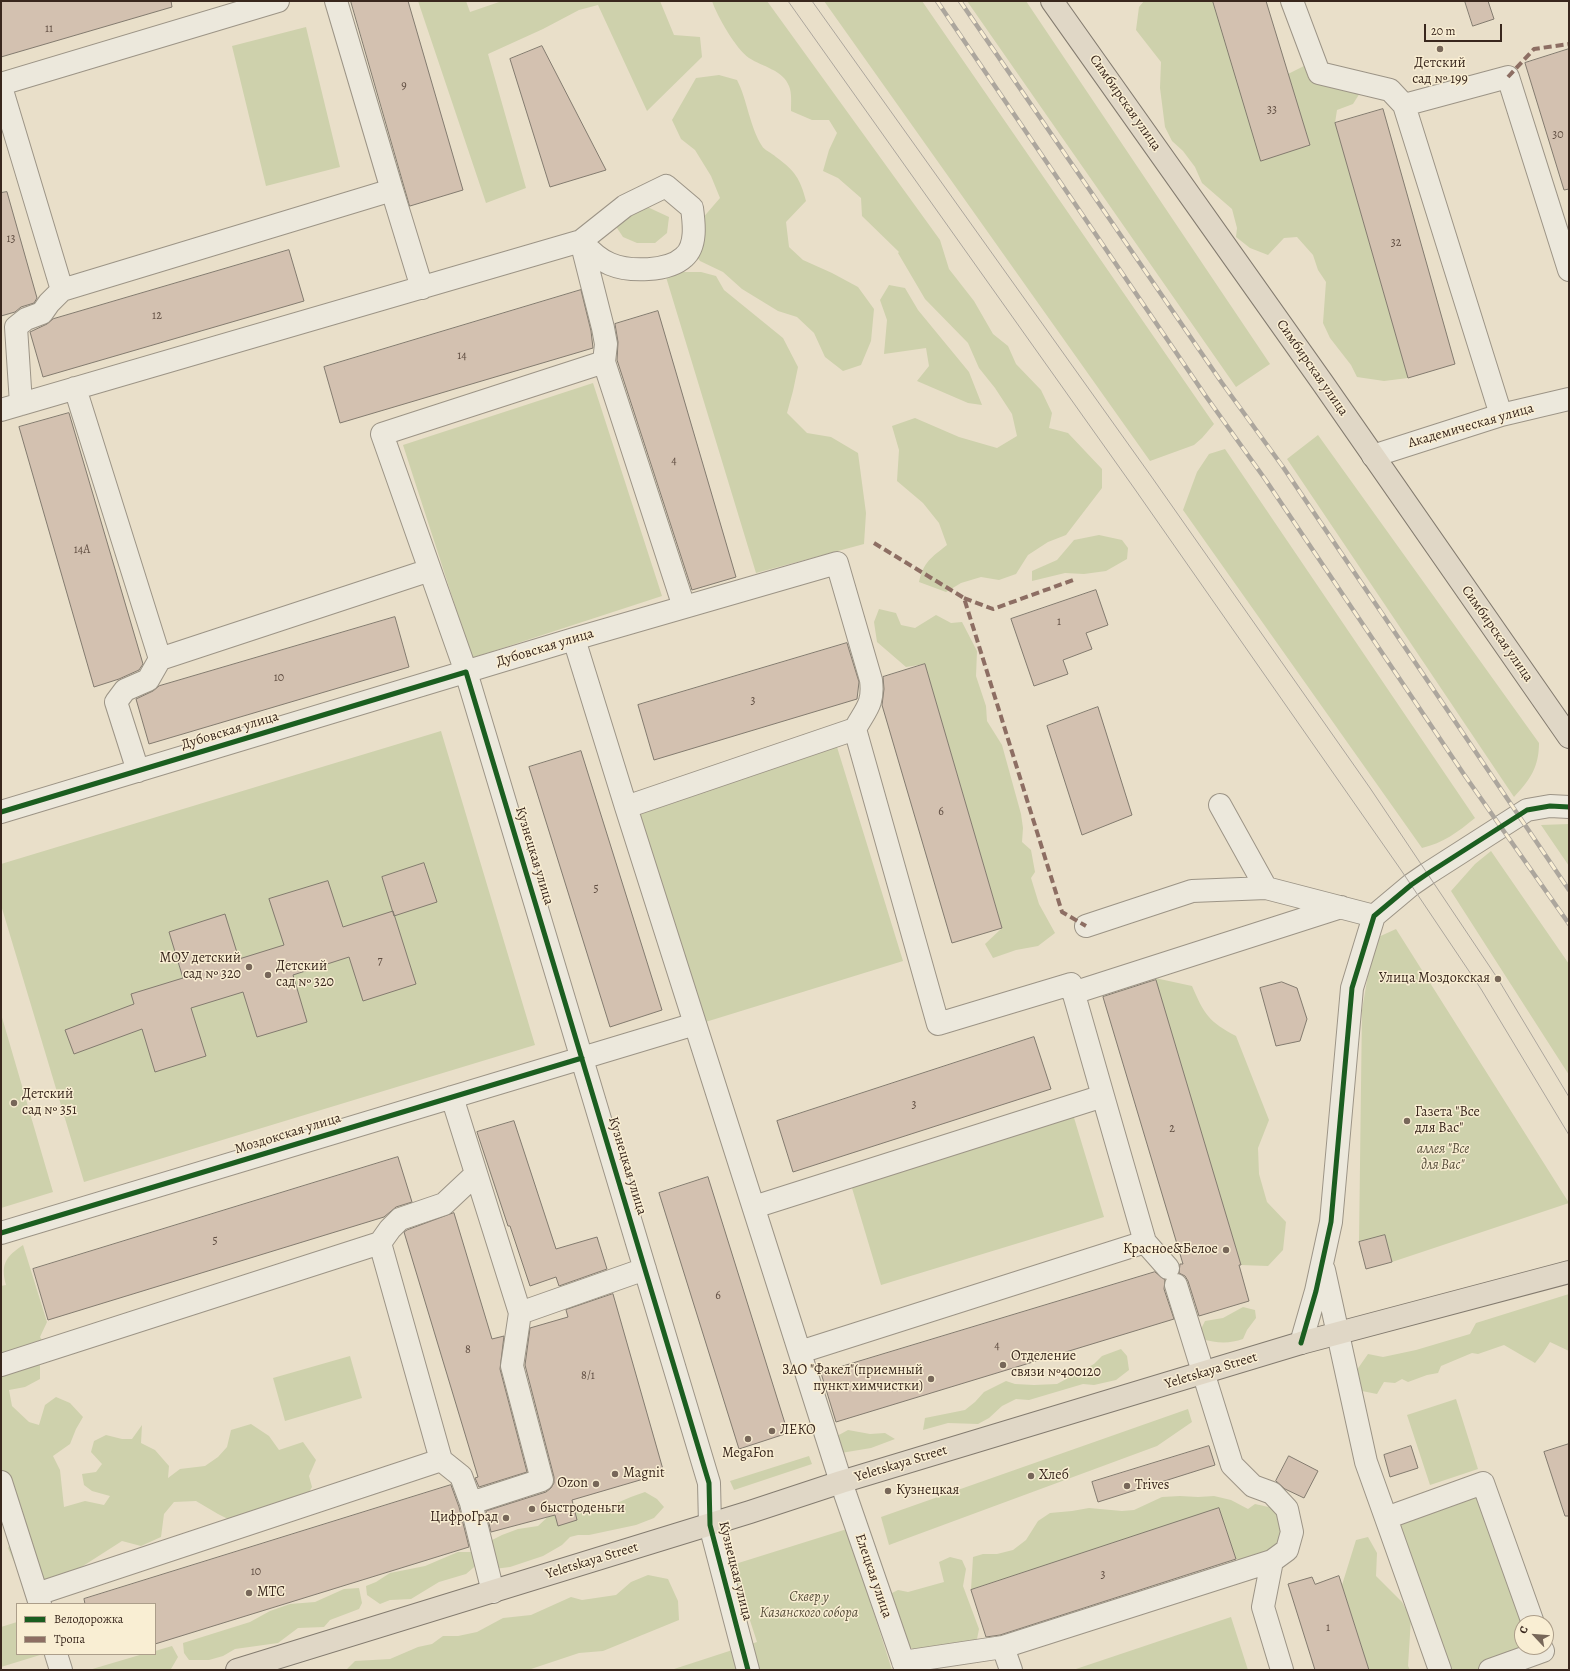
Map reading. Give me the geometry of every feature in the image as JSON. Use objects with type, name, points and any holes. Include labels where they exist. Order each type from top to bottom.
[{"type":"main road","name":"Симбирская улица","points":[[1052,1],[1569,737]]},
{"type":"main road","name":"Yeletskaya Street","points":[[237,1670],[493,1592],[841,1482],[1301,1343],[1569,1272]]},
{"type":"street","points":[[62,290],[1,86],[278,1]]},
{"type":"street","points":[[336,1],[422,288]]},
{"type":"street","points":[[1292,1],[1319,73],[1390,90],[1404,105],[1501,415]]},
{"type":"street","points":[[1404,105],[1508,77],[1569,270]]},
{"type":"street","points":[[392,190],[62,290],[49,303],[42,313],[26,319],[16,328],[11,407],[582,241],[625,206],[666,186],[692,208],[694,226],[693,241],[685,257],[672,265],[651,269],[611,265],[592,254],[582,241]]},
{"type":"street","points":[[582,241],[606,344],[604,362],[684,607]]},
{"type":"street","name":"Кузнецкая улица","points":[[604,362],[382,434],[466,672],[709,1482],[710,1524],[748,1670]]},
{"type":"street","points":[[75,388],[160,659]]},
{"type":"street","name":"Академическая улица","points":[[1373,456],[1501,415],[1569,399]]},
{"type":"street","name":"Дубовская улица","points":[[1,812],[684,607],[837,563],[871,680],[873,695],[855,729]]},
{"type":"street","points":[[138,771],[116,702],[125,690],[148,680],[160,659],[430,570]]},
{"type":"street","name":"Елецкая улица","points":[[574,640],[841,1482],[904,1666]]},
{"type":"street","points":[[626,806],[855,729],[938,1024],[1071,984],[1145,1242],[1172,1276],[1232,1465],[1253,1486],[1272,1493],[1287,1509],[1292,1532],[1287,1550],[1272,1561],[1003,1647],[904,1666]]},
{"type":"street","points":[[1220,805],[1266,888]]},
{"type":"street","points":[[1301,1343],[1322,1265],[1331,1222],[1352,988],[1374,916],[1422,877],[1527,810],[1550,806],[1569,807]]},
{"type":"street","points":[[1086,926],[1192,891],[1266,888],[1374,916]]},
{"type":"street","points":[[1073,993],[1341,907]]},
{"type":"street","name":"Моздокская улица","points":[[1,1234],[695,1024]]},
{"type":"street","points":[[754,1207],[1103,1096]]},
{"type":"street","points":[[452,1097],[520,1313],[512,1366],[542,1480],[471,1503]]},
{"type":"street","points":[[1,1365],[380,1243],[390,1229],[400,1219],[444,1204],[476,1174]]},
{"type":"street","points":[[800,1352],[1145,1242]]},
{"type":"street","points":[[380,1243],[441,1460],[461,1476],[471,1503],[493,1592]]},
{"type":"street","points":[[1322,1265],[1366,1462],[1440,1670]]},
{"type":"street","points":[[520,1313],[645,1269]]},
{"type":"street","points":[[1,1482],[38,1599],[441,1460]]},
{"type":"street","points":[[1386,1518],[1483,1483],[1530,1615]]},
{"type":"street","points":[[1272,1561],[1263,1607],[1282,1670]]},
{"type":"street","points":[[1003,1647],[1011,1670]]},
{"type":"street","points":[[56,1655],[61,1670]]},
{"type":"street","points":[[1490,1670],[1532,1655]]},
{"type":"green space","points":[[418,1],[466,1],[470,12],[502,1],[660,1],[674,35],[700,37],[702,57],[647,111],[598,5],[579,10],[543,29],[488,54],[526,188],[486,203]]},
{"type":"green space","points":[[712,1],[767,1],[940,240],[949,269],[974,301],[993,334],[1008,346],[1016,364],[1041,390],[1052,413],[1049,428],[1068,433],[1102,469],[1102,488],[1066,535],[1048,542],[1028,555],[1016,574],[999,580],[981,577],[961,583],[946,592],[919,582],[923,569],[929,560],[947,545],[939,523],[923,503],[897,481],[899,450],[892,426],[915,418],[959,437],[997,448],[1017,436],[1012,414],[995,388],[979,368],[968,343],[925,299],[898,253],[899,252],[862,216],[861,198],[838,178],[823,171],[829,150],[837,133],[829,120],[812,120],[791,111],[791,92],[786,81],[777,72],[754,61],[744,54],[728,32]]},
{"type":"green space","points":[[824,1],[922,1],[1214,424],[1194,445],[1150,461]]},
{"type":"green space","points":[[967,1],[1026,1],[1270,364],[1236,387]]},
{"type":"green space","points":[[1144,1],[1213,1],[1261,160],[1310,145],[1288,74],[1304,66],[1329,65],[1363,88],[1353,104],[1337,110],[1335,123],[1408,378],[1384,381],[1357,377],[1351,365],[1330,338],[1323,323],[1326,282],[1318,270],[1313,255],[1297,237],[1284,238],[1268,255],[1250,248],[1236,237],[1237,228],[1232,209],[1202,183],[1195,167],[1183,151],[1172,141],[1165,127],[1160,88],[1161,62],[1136,30],[1139,7]]},
{"type":"green space","points":[[306,27],[340,167],[266,186],[232,46]]},
{"type":"green space","points":[[719,75],[737,80],[754,131],[762,146],[792,171],[799,181],[806,201],[786,222],[789,247],[803,260],[858,287],[874,309],[871,341],[861,365],[843,371],[825,357],[814,333],[797,317],[778,311],[742,289],[723,272],[700,261],[688,246],[701,220],[720,198],[711,176],[695,150],[681,139],[672,120],[696,78]]},
{"type":"green space","points":[[641,204],[669,217],[667,233],[655,243],[637,243],[623,237],[615,225]]},
{"type":"green space","points":[[679,272],[701,272],[716,276],[724,290],[783,338],[798,367],[787,413],[807,433],[831,437],[858,453],[866,513],[864,544],[756,573],[666,277]]},
{"type":"green space","points":[[889,285],[905,288],[918,310],[969,372],[982,405],[968,403],[917,381],[929,366],[926,348],[884,354],[887,320],[880,300]]},
{"type":"green space","points":[[593,383],[662,596],[472,658],[403,445]]},
{"type":"green space","points":[[1318,435],[1539,743],[1539,752],[1532,773],[1525,785],[1514,797],[1287,459]]},
{"type":"green space","points":[[1225,449],[1475,818],[1450,836],[1430,846],[1422,848],[1183,510],[1197,472],[1209,454]]},
{"type":"green space","points":[[1099,535],[1122,540],[1128,548],[1127,559],[1106,571],[1084,574],[1065,573],[1032,581],[1032,571],[1057,560],[1074,540]]},
{"type":"green space","points":[[879,609],[896,613],[901,625],[915,628],[936,615],[951,623],[962,622],[977,651],[976,676],[986,706],[987,721],[1002,745],[1021,814],[1023,828],[1022,842],[1031,850],[1035,872],[1031,878],[1039,904],[1055,933],[1038,946],[1016,950],[993,958],[985,944],[1002,928],[925,664],[906,667],[877,642],[874,622]]},
{"type":"green space","name":"Детский сад № 320","points":[[441,731],[535,1045],[84,1182],[1,905],[1,864]]},
{"type":"green space","points":[[837,747],[903,961],[699,1024],[634,810]]},
{"type":"green space","points":[[1569,824],[1569,866],[1541,825]]},
{"type":"green space","points":[[1491,851],[1569,964],[1569,1075],[1451,891],[1475,864]]},
{"type":"green space","name":"аллея \"Все для Вас\"","points":[[1396,929],[1569,1203],[1392,1262],[1385,1235],[1359,1242],[1362,1010],[1374,939]]},
{"type":"green space","points":[[1155,978],[1192,986],[1200,1004],[1208,1016],[1219,1026],[1236,1036],[1269,1120],[1258,1148],[1259,1174],[1267,1202],[1286,1222],[1283,1250],[1268,1266],[1241,1265]]},
{"type":"green space","name":"Детский сад № 351","points":[[1,1014],[53,1192],[1,1208]]},
{"type":"green space","points":[[1072,1111],[1104,1217],[881,1285],[849,1178]]},
{"type":"green space","points":[[23,1245],[47,1322],[40,1337],[52,1355],[40,1364],[40,1379],[25,1387],[9,1390],[12,1406],[29,1422],[39,1425],[45,1405],[56,1397],[70,1403],[83,1417],[70,1444],[53,1456],[60,1470],[64,1507],[85,1501],[104,1505],[110,1496],[92,1491],[84,1485],[82,1474],[96,1472],[102,1464],[91,1452],[94,1441],[106,1435],[122,1439],[132,1439],[142,1425],[141,1443],[155,1450],[169,1466],[168,1478],[180,1469],[205,1466],[218,1457],[227,1447],[231,1430],[251,1424],[269,1436],[279,1450],[303,1442],[316,1460],[309,1476],[312,1487],[304,1501],[232,1521],[196,1501],[174,1502],[164,1514],[161,1537],[141,1546],[122,1541],[58,1582],[25,1587],[8,1548],[21,1520],[1,1519],[1,1286],[6,1285],[4,1271],[6,1261]]},
{"type":"green space","points":[[1569,1294],[1569,1351],[1550,1342],[1535,1363],[1504,1345],[1478,1354],[1472,1353],[1441,1366],[1438,1373],[1427,1375],[1408,1382],[1402,1379],[1395,1383],[1384,1382],[1377,1394],[1362,1391],[1354,1374],[1368,1354],[1383,1357],[1416,1350],[1470,1334],[1476,1323]]},
{"type":"green space","points":[[1243,1307],[1255,1310],[1256,1318],[1247,1330],[1243,1339],[1233,1342],[1222,1342],[1202,1339],[1199,1333],[1205,1321],[1223,1318]]},
{"type":"green space","points":[[1121,1349],[1127,1356],[1129,1370],[1116,1380],[1094,1385],[1083,1384],[1029,1400],[1016,1399],[1002,1406],[989,1418],[978,1424],[948,1423],[923,1430],[925,1418],[965,1410],[984,1392],[1006,1381],[1015,1384],[1057,1384],[1094,1364],[1102,1356]]},
{"type":"green space","points":[[350,1356],[362,1398],[285,1421],[273,1378]]},
{"type":"green space","points":[[1456,1399],[1478,1469],[1430,1485],[1407,1415]]},
{"type":"green space","points":[[1188,1409],[1192,1422],[1157,1446],[889,1545],[881,1517]]},
{"type":"green space","points":[[848,1430],[870,1434],[885,1433],[895,1439],[871,1448],[841,1453],[837,1436]]},
{"type":"green space","points":[[809,1456],[812,1464],[734,1490],[730,1481]]},
{"type":"green space","points":[[1480,1491],[1519,1615],[1514,1615],[1514,1655],[1517,1655],[1475,1670],[1446,1670],[1393,1522]]},
{"type":"green space","points":[[645,1492],[657,1499],[664,1507],[654,1518],[636,1525],[589,1535],[570,1537],[562,1545],[543,1556],[510,1567],[494,1569],[491,1557],[492,1540],[518,1529],[538,1526],[567,1499],[589,1513]]},
{"type":"green space","points":[[1214,1496],[1231,1500],[1248,1509],[1255,1504],[1273,1508],[1284,1520],[1285,1538],[1273,1552],[1257,1554],[1250,1559],[1236,1559],[1219,1509],[971,1590],[973,1557],[983,1554],[997,1554],[1013,1550],[1026,1540],[1038,1521],[1050,1513],[1089,1508],[1122,1511],[1134,1510],[1162,1497]]},
{"type":"green space","name":"Сквер у Казанского собора","points":[[847,1529],[892,1670],[671,1670],[757,1642],[732,1565]]},
{"type":"green space","points":[[1368,1537],[1377,1553],[1376,1576],[1402,1602],[1411,1618],[1408,1666],[1410,1670],[1369,1670],[1342,1585],[1356,1540]]},
{"type":"green space","points":[[458,1552],[474,1552],[480,1562],[466,1574],[439,1582],[411,1599],[390,1600],[380,1604],[367,1595],[366,1586],[376,1582],[390,1573],[425,1566]]},
{"type":"green space","points":[[950,1557],[962,1560],[966,1569],[963,1586],[979,1629],[977,1639],[969,1646],[916,1651],[907,1645],[890,1594],[898,1590],[908,1592],[944,1582],[939,1562]]},
{"type":"green space","points":[[648,1575],[668,1579],[678,1601],[679,1620],[603,1651],[579,1653],[528,1670],[346,1670],[355,1661],[390,1659],[418,1647],[432,1644],[443,1636],[458,1636],[477,1632],[503,1618],[531,1615],[571,1597],[582,1600],[616,1595],[631,1582]]},
{"type":"green space","points":[[359,1588],[362,1603],[359,1609],[330,1620],[324,1627],[298,1628],[278,1643],[235,1649],[223,1656],[209,1660],[189,1660],[184,1653],[183,1643],[250,1622],[270,1611],[290,1604],[315,1602],[344,1589]]},
{"type":"green space","points":[[1231,1617],[1248,1670],[1073,1670]]},
{"type":"green space","points":[[16,1622],[16,1655],[40,1655],[1,1667],[1,1627]]},
{"type":"green space","points":[[172,1646],[178,1657],[171,1669],[89,1670],[140,1655],[156,1655],[156,1651]]},
{"type":"building","points":[[1,1],[171,1],[172,7],[1,57]]},
{"type":"building","points":[[351,1],[408,1],[463,190],[410,206]]},
{"type":"building","points":[[1213,1],[1266,1],[1310,145],[1261,161]]},
{"type":"building","points":[[1465,1],[1488,1],[1494,19],[1473,26]]},
{"type":"building","points":[[542,46],[606,170],[550,187],[510,59]]},
{"type":"building","points":[[1569,49],[1569,189],[1564,190],[1525,63]]},
{"type":"building","points":[[1383,109],[1455,364],[1408,378],[1335,123]]},
{"type":"building","points":[[7,192],[37,298],[34,303],[21,307],[15,312],[1,316],[1,193]]},
{"type":"building","points":[[289,250],[304,301],[43,377],[30,332],[47,324],[53,319]]},
{"type":"building","points":[[581,290],[591,331],[593,348],[340,423],[324,367]]},
{"type":"building","points":[[658,311],[736,577],[692,590],[617,360],[618,342],[615,324]]},
{"type":"building","points":[[69,413],[143,664],[139,670],[119,679],[94,687],[19,427]]},
{"type":"building","points":[[1096,590],[1108,625],[1086,633],[1092,649],[1063,660],[1068,674],[1034,686],[1011,619]]},
{"type":"building","points":[[395,617],[409,667],[149,744],[136,699],[153,691],[159,686]]},
{"type":"building","points":[[847,643],[859,682],[857,699],[654,760],[638,705]]},
{"type":"building","points":[[925,664],[1002,928],[952,943],[882,705],[884,689],[883,677]]},
{"type":"building","points":[[1098,707],[1132,815],[1082,835],[1047,726]]},
{"type":"building","points":[[581,751],[662,1010],[610,1027],[529,767]]},
{"type":"building","points":[[424,863],[437,902],[394,916],[382,877]]},
{"type":"building","name":"МОУ детский сад № 320","points":[[328,881],[343,927],[393,911],[416,984],[363,1001],[349,957],[293,975],[307,1022],[257,1037],[243,992],[191,1008],[206,1056],[155,1072],[142,1029],[74,1054],[65,1030],[134,1004],[131,994],[183,978],[169,932],[225,914],[239,959],[284,945],[269,899]]},
{"type":"building","points":[[1156,980],[1241,1265],[1239,1265],[1249,1301],[1199,1316],[1188,1281],[1185,1276],[1179,1273],[1180,1264],[1183,1264],[1103,997]]},
{"type":"building","points":[[1282,982],[1297,988],[1307,1019],[1300,1041],[1276,1046],[1260,988]]},
{"type":"building","points":[[1034,1037],[1051,1089],[793,1172],[777,1121]]},
{"type":"building","points":[[514,1121],[556,1249],[597,1237],[607,1269],[559,1286],[556,1277],[530,1286],[510,1226],[508,1226],[477,1132]]},
{"type":"building","points":[[398,1157],[412,1202],[396,1207],[384,1217],[48,1320],[33,1269]]},
{"type":"building","points":[[708,1177],[788,1433],[739,1449],[659,1193]]},
{"type":"building","points":[[454,1213],[492,1339],[504,1336],[500,1369],[527,1472],[479,1487],[475,1478],[478,1477],[404,1232]]},
{"type":"building","points":[[1385,1235],[1392,1262],[1366,1269],[1359,1242]]},
{"type":"building","points":[[1155,1272],[1165,1280],[1164,1289],[1174,1319],[836,1422],[821,1373]]},
{"type":"building","points":[[613,1294],[664,1473],[572,1500],[577,1520],[558,1526],[555,1515],[491,1532],[486,1511],[546,1492],[554,1483],[554,1477],[525,1365],[530,1328],[568,1317],[566,1310]]},
{"type":"building","points":[[1569,1444],[1569,1516],[1565,1516],[1544,1452]]},
{"type":"building","points":[[1209,1446],[1215,1465],[1098,1502],[1092,1482]]},
{"type":"building","points":[[1411,1446],[1418,1468],[1390,1477],[1384,1455]]},
{"type":"building","points":[[1289,1456],[1318,1471],[1304,1498],[1285,1489],[1276,1481]]},
{"type":"building","points":[[451,1485],[459,1507],[469,1547],[156,1644],[156,1603],[85,1603],[84,1599]]},
{"type":"building","points":[[1219,1508],[1236,1559],[1000,1635],[986,1637],[971,1590]]},
{"type":"building","points":[[1339,1576],[1369,1670],[1315,1670],[1288,1584],[1312,1577],[1315,1584]]},
{"type":"tram line","points":[[788,1],[1134,488],[1401,870],[1481,989],[1569,1135]]},
{"type":"tram line","points":[[812,1],[1151,476],[1370,788],[1498,979],[1569,1097]]},
{"type":"railway","points":[[937,1],[1205,395],[1265,479],[1463,773],[1569,924]]},
{"type":"railway","points":[[960,1],[1222,383],[1283,467],[1569,890]]},
{"type":"marked path","points":[[1508,77],[1534,49],[1569,44]]},
{"type":"marked path","points":[[874,543],[964,598],[1062,912],[1086,926]]},
{"type":"marked path","points":[[964,598],[993,609],[1076,579]]},
{"type":"cycle path","points":[[1,812],[466,672],[709,1483],[710,1525],[748,1670]]},
{"type":"cycle path","points":[[1301,1343],[1316,1291],[1331,1222],[1352,988],[1374,916],[1411,885],[1527,810],[1550,806],[1569,807]]},
{"type":"cycle path","points":[[1,1233],[582,1058]]},
{"type":"place","name":"Детский сад № 199","points":[[1440,49]]},
{"type":"place","name":"МОУ детский сад № 320","points":[[249,967]]},
{"type":"place","name":"Детский сад № 320","points":[[268,975]]},
{"type":"place","name":"Улица Моздокская","points":[[1498,979]]},
{"type":"place","name":"Детский сад № 351","points":[[14,1103]]},
{"type":"place","name":"Газета \"Все для Вас\"","points":[[1407,1121]]},
{"type":"place","name":"Красное&Белое","points":[[1226,1250]]},
{"type":"place","name":"Отделение связи №400120","points":[[1003,1365]]},
{"type":"place","name":"ЗАО \"Факел\"(приемный пункт химчистки)","points":[[931,1379]]},
{"type":"place","name":"ЛЕКО","points":[[772,1431]]},
{"type":"place","name":"MegaFon","points":[[748,1439]]},
{"type":"place","name":"Magnit","points":[[615,1474]]},
{"type":"place","name":"Хлеб","points":[[1031,1476]]},
{"type":"place","name":"Ozon","points":[[596,1484]]},
{"type":"place","name":"Trives","points":[[1127,1486]]},
{"type":"place","name":"Кузнецкая","points":[[888,1491]]},
{"type":"place","name":"быстроденьги","points":[[532,1509]]},
{"type":"place","name":"ЦифроГрад","points":[[506,1518]]},
{"type":"place","name":"МТС","points":[[249,1593]]}]
